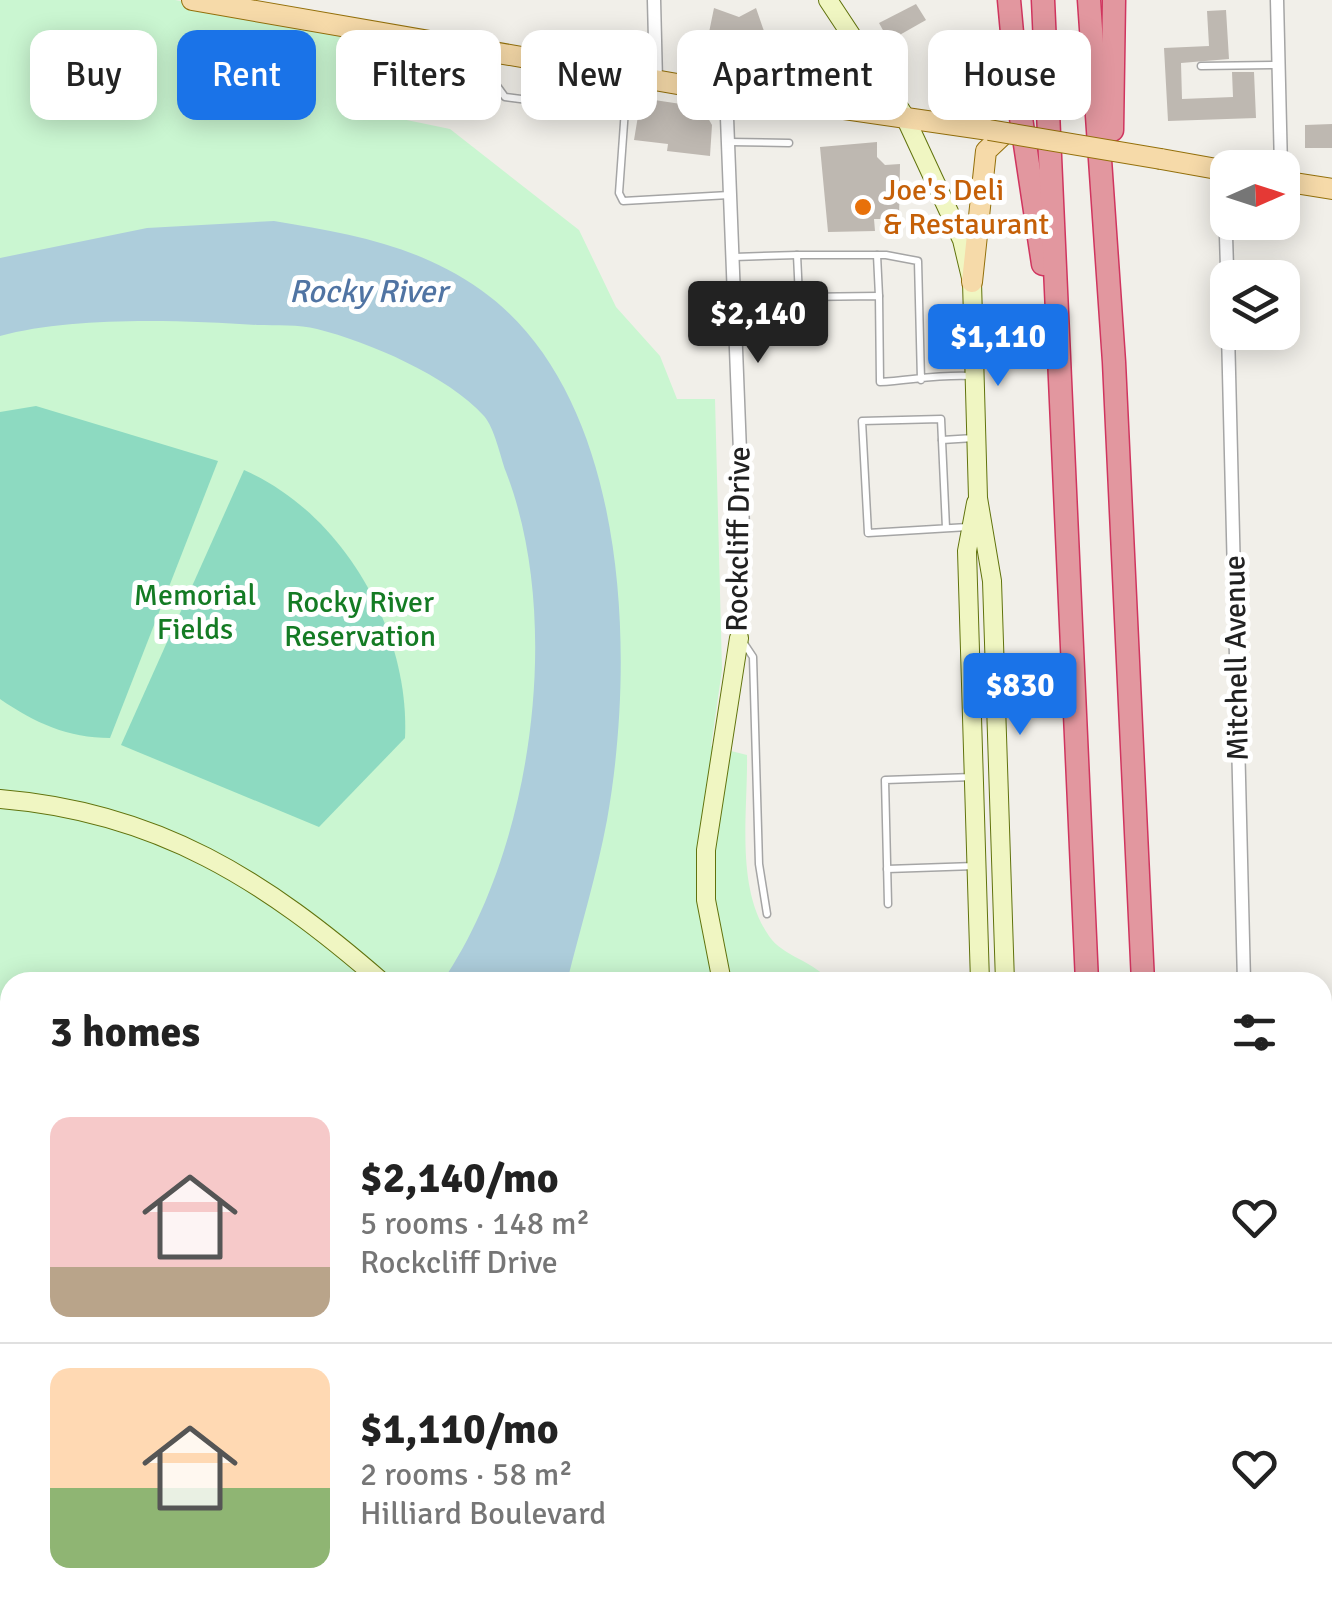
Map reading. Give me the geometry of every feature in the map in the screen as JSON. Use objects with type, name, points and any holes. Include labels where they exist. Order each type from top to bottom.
[{"type":"highway","points":[[1010,0],[1018,98],[1060,380]]},
{"type":"highway","points":[[1044,0],[1087,972]]},
{"type":"highway","points":[[1089,0],[1108,279],[1143,972]]},
{"type":"highway","points":[[1108,279],[1114,0]]},
{"type":"main road","points":[[192,0],[361,30]]},
{"type":"main road","points":[[828,0],[848,30]]},
{"type":"main road","points":[[908,115],[993,138],[1210,167]]},
{"type":"main road","points":[[907,120],[962,240],[972,282]]},
{"type":"main road","points":[[993,138],[972,282],[978,498],[992,582],[1004,972]]},
{"type":"main road","points":[[1300,184],[1332,189]]},
{"type":"main road","points":[[978,498],[970,527],[980,972]]},
{"type":"main road","name":"Rockcliff Drive","points":[[720,972],[706,900],[706,850],[738,638]]},
{"type":"main road","points":[[0,799],[100,815],[202,852],[243,874],[368,972]]},
{"type":"street","points":[[654,0],[655,30]]},
{"type":"street","points":[[1277,0],[1281,150]]},
{"type":"street","name":"Rockcliff Drive","points":[[727,120],[743,529],[738,638]]},
{"type":"street","name":"Mitchell Avenue","points":[[1228,350],[1244,972]]},
{"type":"lane","points":[[1201,66],[1279,65]]},
{"type":"lane","points":[[620,120],[619,193],[623,201],[730,196]]},
{"type":"lane","points":[[728,142],[789,143]]},
{"type":"lane","points":[[797,255],[799,297],[879,296]]},
{"type":"lane","points":[[733,257],[877,255],[918,261],[921,380]]},
{"type":"lane","points":[[877,255],[880,382],[921,380],[931,374],[974,376]]},
{"type":"lane","points":[[946,528],[941,419],[862,421],[868,533],[970,527]]},
{"type":"lane","points":[[942,440],[975,438]]},
{"type":"lane","points":[[738,638],[753,656],[759,864],[767,914]]},
{"type":"lane","points":[[888,904],[885,780],[974,777]]},
{"type":"lane","points":[[887,870],[977,866]]},
{"type":"green space","name":"Rocky River Reservation","points":[[0,0],[175,0],[343,30],[336,30],[336,120],[407,120],[450,129],[579,230],[616,307],[660,356],[677,399],[715,399],[722,670],[711,746],[747,755],[747,872],[758,917],[775,943],[820,972],[0,972]]},
{"type":"green space","points":[[36,406],[218,461],[110,738],[52,727],[0,699],[0,412]]},
{"type":"green space","name":"Memorial Fields","points":[[244,470],[280,489],[340,545],[382,618],[396,657],[404,698],[405,738],[319,827],[121,745]]},
{"type":"water","name":"Rocky River","points":[[274,221],[355,236],[407,251],[481,290],[530,337],[568,395],[594,462],[611,534],[619,609],[620,684],[607,820],[570,972],[448,972],[473,929],[498,868],[517,803],[530,734],[535,665],[533,597],[524,532],[491,428],[469,401],[429,374],[360,342],[310,327],[127,321],[60,325],[0,336],[0,258],[147,228]]},
{"type":"building","points":[[916,4],[926,20],[908,30],[883,30],[879,23]]},
{"type":"building","points":[[714,8],[739,17],[756,8],[764,30],[710,30]]},
{"type":"building","points":[[1226,10],[1229,59],[1181,63],[1182,99],[1233,97],[1232,72],[1254,72],[1256,118],[1168,121],[1164,48],[1209,46],[1207,11]]},
{"type":"building","points":[[657,100],[677,103],[677,120],[709,120],[712,125],[710,156],[667,151],[668,144],[634,140],[637,120],[657,120]]},
{"type":"building","points":[[1332,124],[1332,148],[1305,148],[1305,125]]},
{"type":"building","name":"Joe's Deli & Restaurant","points":[[877,142],[877,157],[885,165],[900,164],[899,219],[874,219],[875,231],[828,232],[820,147]]},
{"type":"place","name":"Joe's Deli & Restaurant","points":[[863,207]]}]
